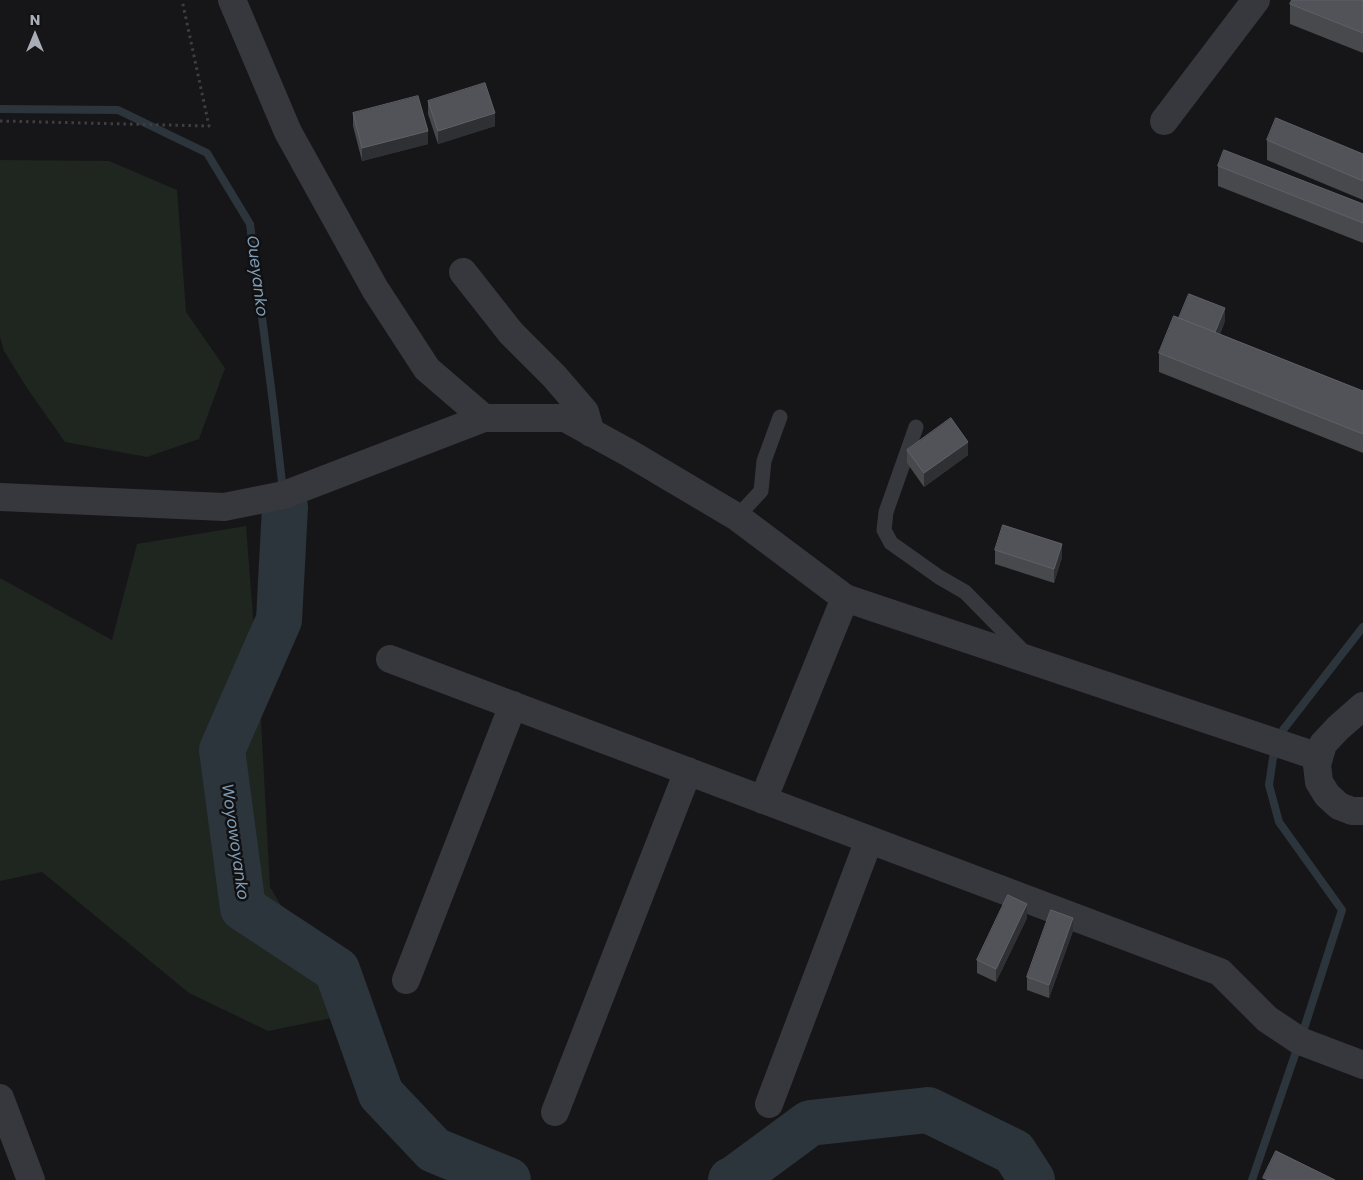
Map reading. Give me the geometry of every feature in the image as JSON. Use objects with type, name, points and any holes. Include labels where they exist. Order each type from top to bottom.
[{"type":"street","points":[[232,0],[288,132],[375,289],[427,369],[484,418]]},
{"type":"street","points":[[1164,121],[1256,0]]},
{"type":"street","points":[[462,272],[511,334],[554,376],[585,412],[592,432]]},
{"type":"street","points":[[0,497],[224,507],[284,495],[484,418],[565,418],[629,453],[737,518],[845,598],[1319,757]]},
{"type":"street","points":[[763,800],[845,598]]},
{"type":"street","points":[[390,659],[1220,972],[1267,1019],[1300,1041],[1363,1065]]},
{"type":"street","points":[[406,980],[513,705]]},
{"type":"street","points":[[1363,706],[1351,724],[1323,744],[1317,765],[1319,782],[1327,795],[1339,806],[1352,811],[1363,812]]},
{"type":"street","points":[[555,1112],[688,771]]},
{"type":"street","points":[[769,1104],[869,840]]},
{"type":"street","points":[[0,1098],[31,1180]]},
{"type":"lane","points":[[737,518],[761,491],[764,461],[780,417]]},
{"type":"lane","points":[[916,426],[886,512],[884,530],[890,543],[939,577],[965,592],[1033,661]]},
{"type":"path","points":[[0,121],[209,126],[182,0]]},
{"type":"shaded area","points":[[0,160],[109,161],[177,190],[186,312],[225,368],[199,439],[147,457],[65,442],[29,391],[4,351],[0,337]]},
{"type":"shaded area","points":[[246,526],[261,721],[270,887],[347,1015],[268,1031],[189,993],[42,872],[0,881],[0,578],[112,640],[137,544]]},
{"type":"building","points":[[1292,0],[1363,0],[1363,33],[1290,4]]},
{"type":"building","points":[[485,83],[495,113],[438,131],[428,101]]},
{"type":"building","points":[[418,96],[428,131],[362,148],[353,113]]},
{"type":"building","points":[[1276,118],[1363,154],[1363,181],[1267,140]]},
{"type":"building","points":[[1224,150],[1363,204],[1363,223],[1218,166]]},
{"type":"building","points":[[1189,294],[1225,308],[1215,332],[1179,318]]},
{"type":"building","points":[[1174,316],[1363,391],[1363,434],[1159,353]]},
{"type":"building","points":[[951,418],[968,442],[924,473],[907,450]]},
{"type":"building","points":[[1003,525],[1062,544],[1054,569],[995,550]]},
{"type":"building","points":[[1008,895],[1027,904],[996,969],[977,960]]},
{"type":"building","points":[[1051,910],[1073,918],[1049,985],[1027,977]]},
{"type":"building","points":[[1276,1151],[1335,1180],[1268,1180],[1263,1178]]},
{"type":"waterway","name":"Oueyanko","points":[[0,109],[118,110],[207,153],[250,224],[283,491]]},
{"type":"waterway","name":"Woyowoyanko","points":[[285,507],[279,620],[222,750],[243,908],[337,970],[381,1094],[434,1150],[508,1180]]},
{"type":"waterway","points":[[1302,1035],[1342,910],[1279,822],[1269,785],[1273,758],[1283,730],[1363,627]]},
{"type":"waterway","points":[[1252,1180],[1298,1046]]},
{"type":"waterway","name":"Woyowoyanko","points":[[731,1180],[810,1123],[928,1110],[1014,1152],[1032,1180]]}]
